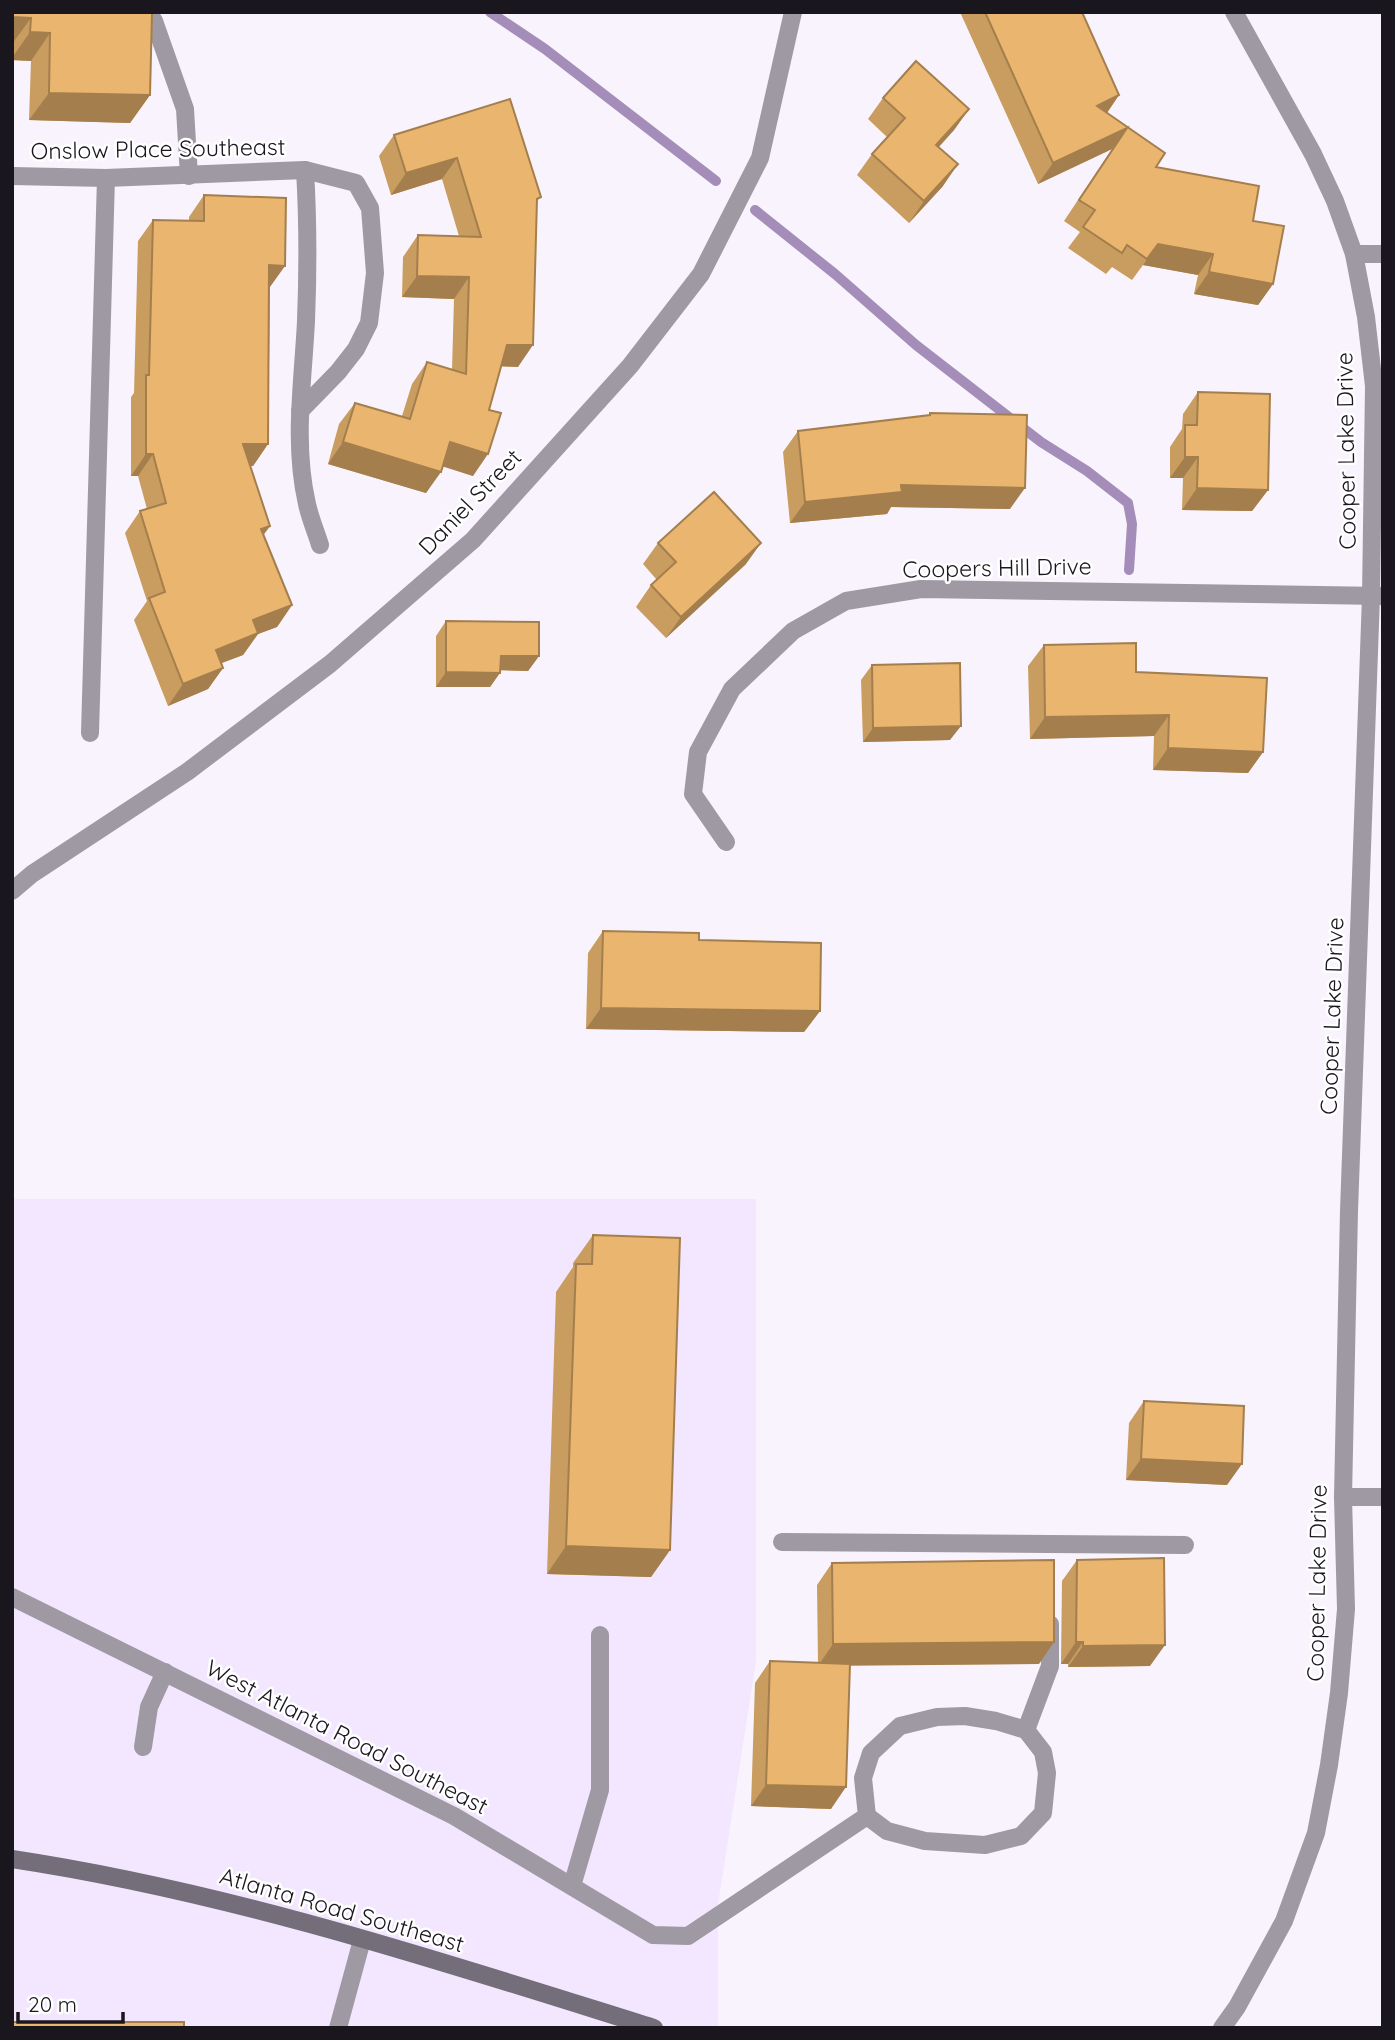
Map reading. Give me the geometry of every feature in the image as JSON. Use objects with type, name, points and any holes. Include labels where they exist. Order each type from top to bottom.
[{"type":"main road","name":"Atlanta Road Southeast","points":[[12,1859],[155,1885],[362,1940],[654,2028]]},
{"type":"street","points":[[148,12],[154,21],[185,109],[189,176]]},
{"type":"street","name":"Daniel Street","points":[[12,891],[32,874],[187,772],[330,664],[473,540],[630,366],[701,274],[760,158],[793,12]]},
{"type":"street","name":"Cooper Lake Drive","points":[[1222,2028],[1237,2007],[1284,1921],[1316,1833],[1329,1765],[1343,1651],[1346,1609],[1343,1497],[1349,1211],[1377,596],[1374,386],[1366,317],[1354,254],[1314,154],[1234,12]]},
{"type":"street","name":"Onslow Place Southeast","points":[[305,170],[308,254],[300,451],[307,504],[320,545]]},
{"type":"street","name":"Onslow Place Southeast","points":[[12,176],[106,178],[305,170],[356,183],[370,208],[375,273],[369,323],[356,349],[338,372],[300,411]]},
{"type":"street","points":[[90,733],[106,178]]},
{"type":"street","points":[[1354,254],[1383,254]]},
{"type":"street","name":"Coopers Hill Drive","points":[[726,842],[693,794],[698,752],[732,689],[793,631],[846,601],[921,589],[1377,596]]},
{"type":"street","points":[[1343,1497],[1383,1497]]},
{"type":"street","points":[[782,1542],[1051,1550],[1185,1545]]},
{"type":"street","name":"West Atlanta Road Southeast","points":[[12,1597],[454,1816],[653,1935],[688,1936],[867,1816]]},
{"type":"street","points":[[1026,1730],[1050,1666],[1050,1612]]},
{"type":"street","points":[[572,1886],[600,1790],[600,1634]]},
{"type":"street","points":[[143,1746],[149,1707],[165,1672]]},
{"type":"street","points":[[965,1716],[996,1721],[1026,1730],[1042,1752],[1047,1773],[1042,1813],[1021,1836],[985,1845],[925,1841],[887,1831],[867,1816],[863,1778],[871,1753],[900,1727],[937,1717],[965,1716]]},
{"type":"street","points":[[338,2028],[362,1940]]},
{"type":"shaded area","points":[[12,1199],[756,1199],[756,1661],[718,1904],[718,2028],[12,2028]]},
{"type":"building","points":[[12,12],[152,13],[150,95],[49,93],[50,33],[30,32],[31,18],[12,17]]},
{"type":"building","points":[[985,12],[1082,12],[1119,95],[1097,106],[1165,153],[1156,167],[1259,186],[1253,221],[1284,226],[1273,284],[1209,272],[1213,254],[1158,244],[1147,259],[1127,245],[1122,253],[1083,227],[1095,210],[1079,200],[1127,128],[1053,163]]},
{"type":"building","points":[[916,61],[969,109],[936,145],[958,164],[924,201],[872,154],[905,118],[883,98]]},
{"type":"building","points":[[510,99],[541,197],[537,199],[533,345],[507,345],[489,410],[501,413],[488,454],[450,442],[441,472],[343,442],[355,403],[410,419],[427,362],[466,374],[469,277],[417,276],[418,235],[481,237],[457,158],[406,173],[394,135]]},
{"type":"building","points":[[204,195],[286,198],[285,266],[269,265],[268,444],[243,444],[270,526],[261,529],[292,605],[253,620],[258,633],[216,650],[223,668],[183,684],[149,598],[165,592],[140,511],[166,503],[153,454],[146,454],[146,375],[149,375],[153,220],[204,221]]},
{"type":"building","points":[[1198,392],[1270,394],[1268,490],[1197,488],[1198,457],[1185,457],[1185,425],[1197,425]]},
{"type":"building","points":[[930,413],[1027,415],[1025,488],[901,485],[902,492],[805,502],[798,431]]},
{"type":"building","points":[[714,492],[761,543],[681,617],[651,585],[676,562],[658,543]]},
{"type":"building","points":[[446,621],[539,622],[539,656],[501,656],[500,673],[446,672]]},
{"type":"building","points":[[1136,643],[1136,672],[1267,678],[1263,752],[1168,748],[1169,715],[1045,717],[1044,645]]},
{"type":"building","points":[[960,663],[961,726],[873,728],[872,665]]},
{"type":"building","points":[[603,931],[699,933],[699,940],[821,943],[820,1011],[601,1008]]},
{"type":"building","points":[[593,1235],[680,1238],[670,1550],[566,1546],[576,1264],[592,1264]]},
{"type":"building","points":[[1144,1401],[1244,1406],[1242,1464],[1141,1459]]},
{"type":"building","points":[[1164,1558],[1165,1645],[1083,1646],[1083,1642],[1076,1642],[1077,1560]]},
{"type":"building","points":[[1054,1560],[1054,1642],[833,1644],[832,1563]]},
{"type":"building","points":[[770,1661],[850,1664],[846,1787],[766,1785]]},
{"type":"building","points":[[12,2022],[184,2022],[184,2028],[12,2028]]},
{"type":"waterway","points":[[490,12],[545,49],[716,181]]},
{"type":"waterway","points":[[755,210],[835,274],[916,345],[1041,442],[1087,471],[1128,503],[1132,524],[1129,570]]}]
